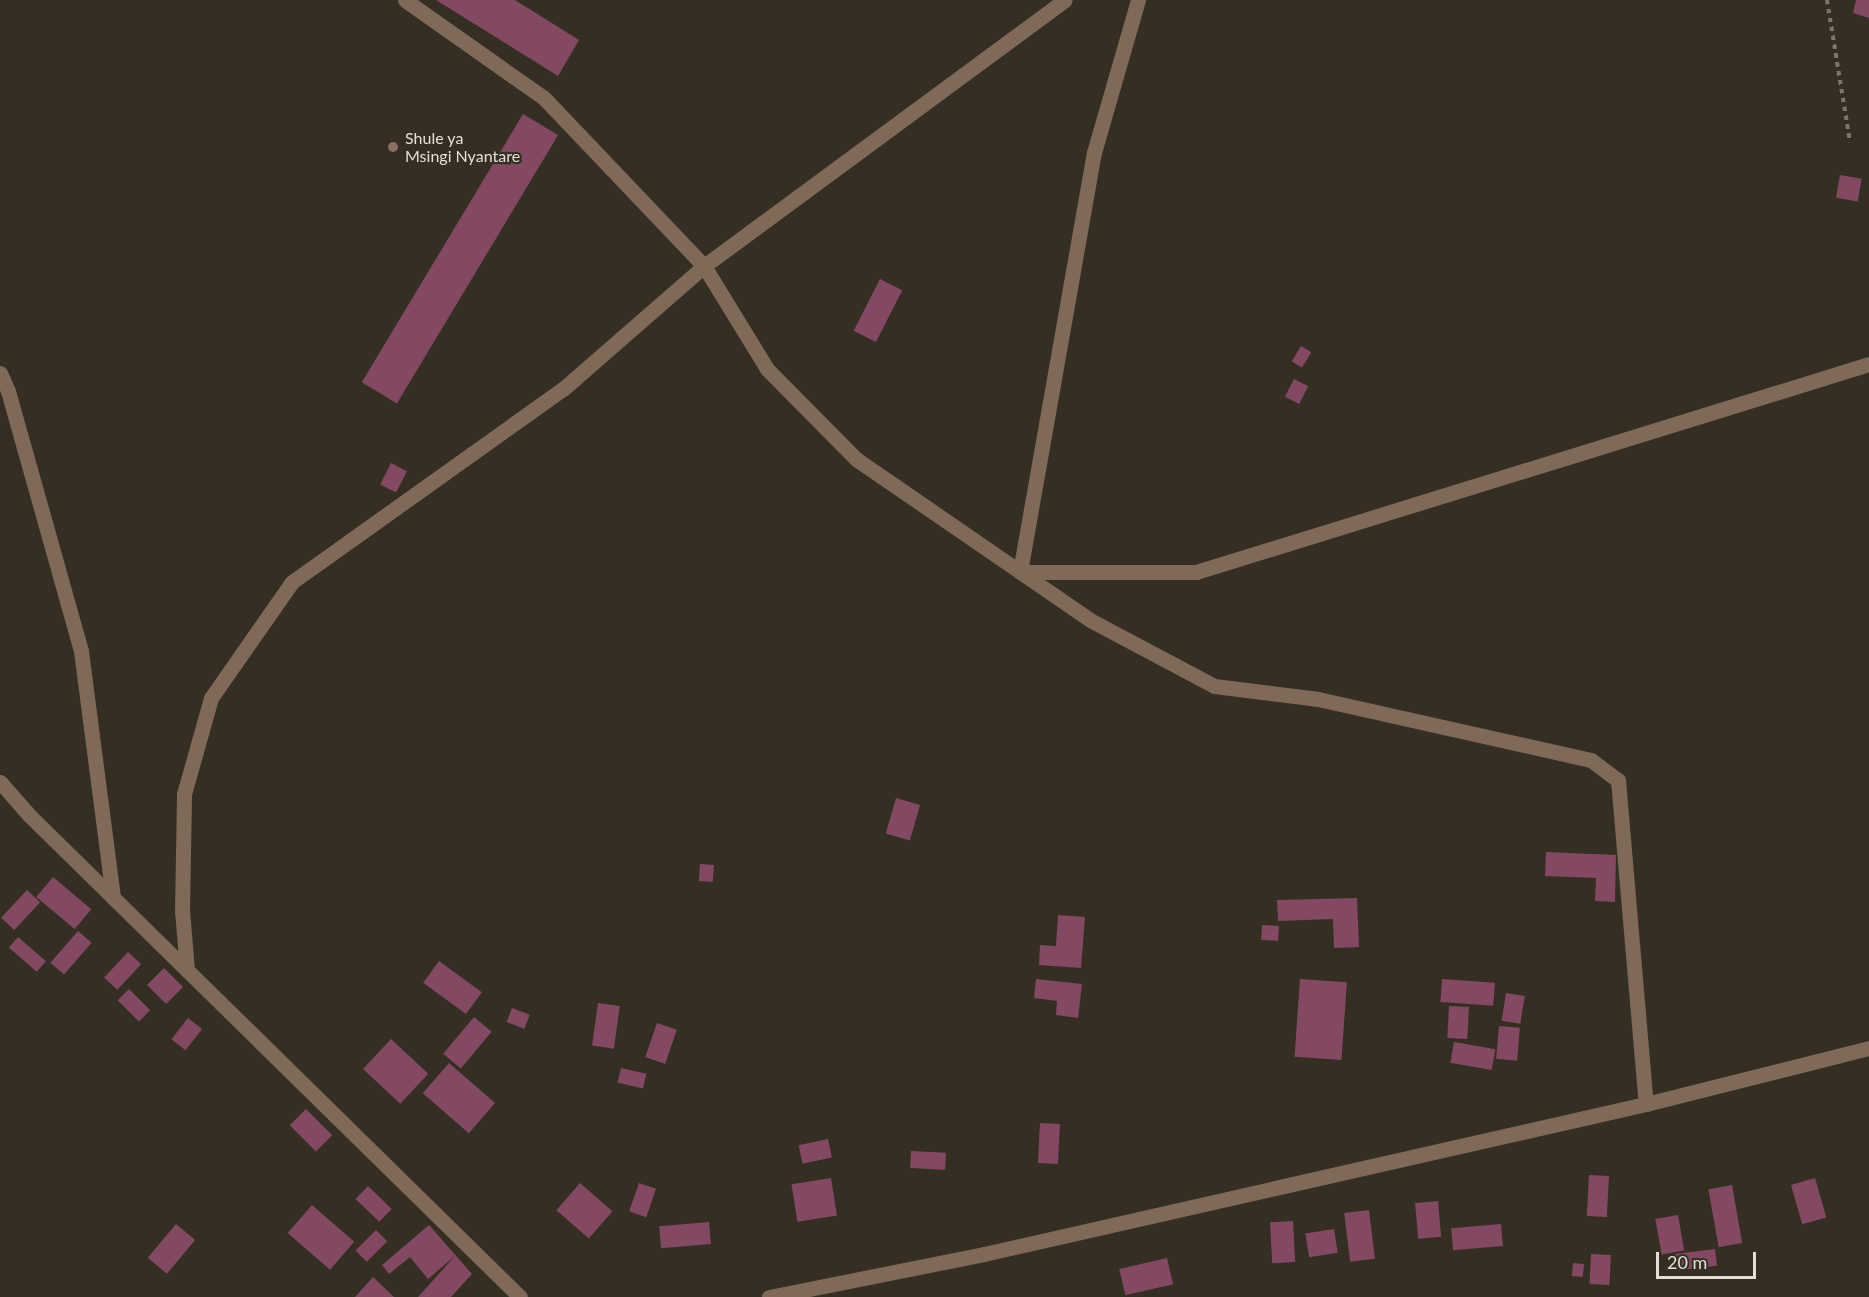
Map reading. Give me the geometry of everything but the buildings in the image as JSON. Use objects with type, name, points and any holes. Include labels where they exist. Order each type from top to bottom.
[{"type":"street","points":[[405,0],[544,98],[704,266],[767,369],[856,459],[1090,620],[1214,686],[1318,699],[1591,760],[1618,780],[1646,1104]]},
{"type":"street","points":[[187,970],[182,911],[184,794],[211,698],[292,582],[563,389],[704,266],[1065,0]]},
{"type":"street","points":[[1020,572],[1094,152],[1138,0]]},
{"type":"street","points":[[1020,572],[1196,572],[1869,364]]},
{"type":"street","points":[[0,373],[8,391],[81,651],[114,898]]},
{"type":"street","points":[[0,782],[114,898],[520,1297]]},
{"type":"street","points":[[769,1297],[984,1254],[1646,1104],[1869,1048]]},
{"type":"path","points":[[1827,0],[1850,142]]},
{"type":"place","name":"Shule ya Msingi Nyantare","points":[[393,147]]}]
